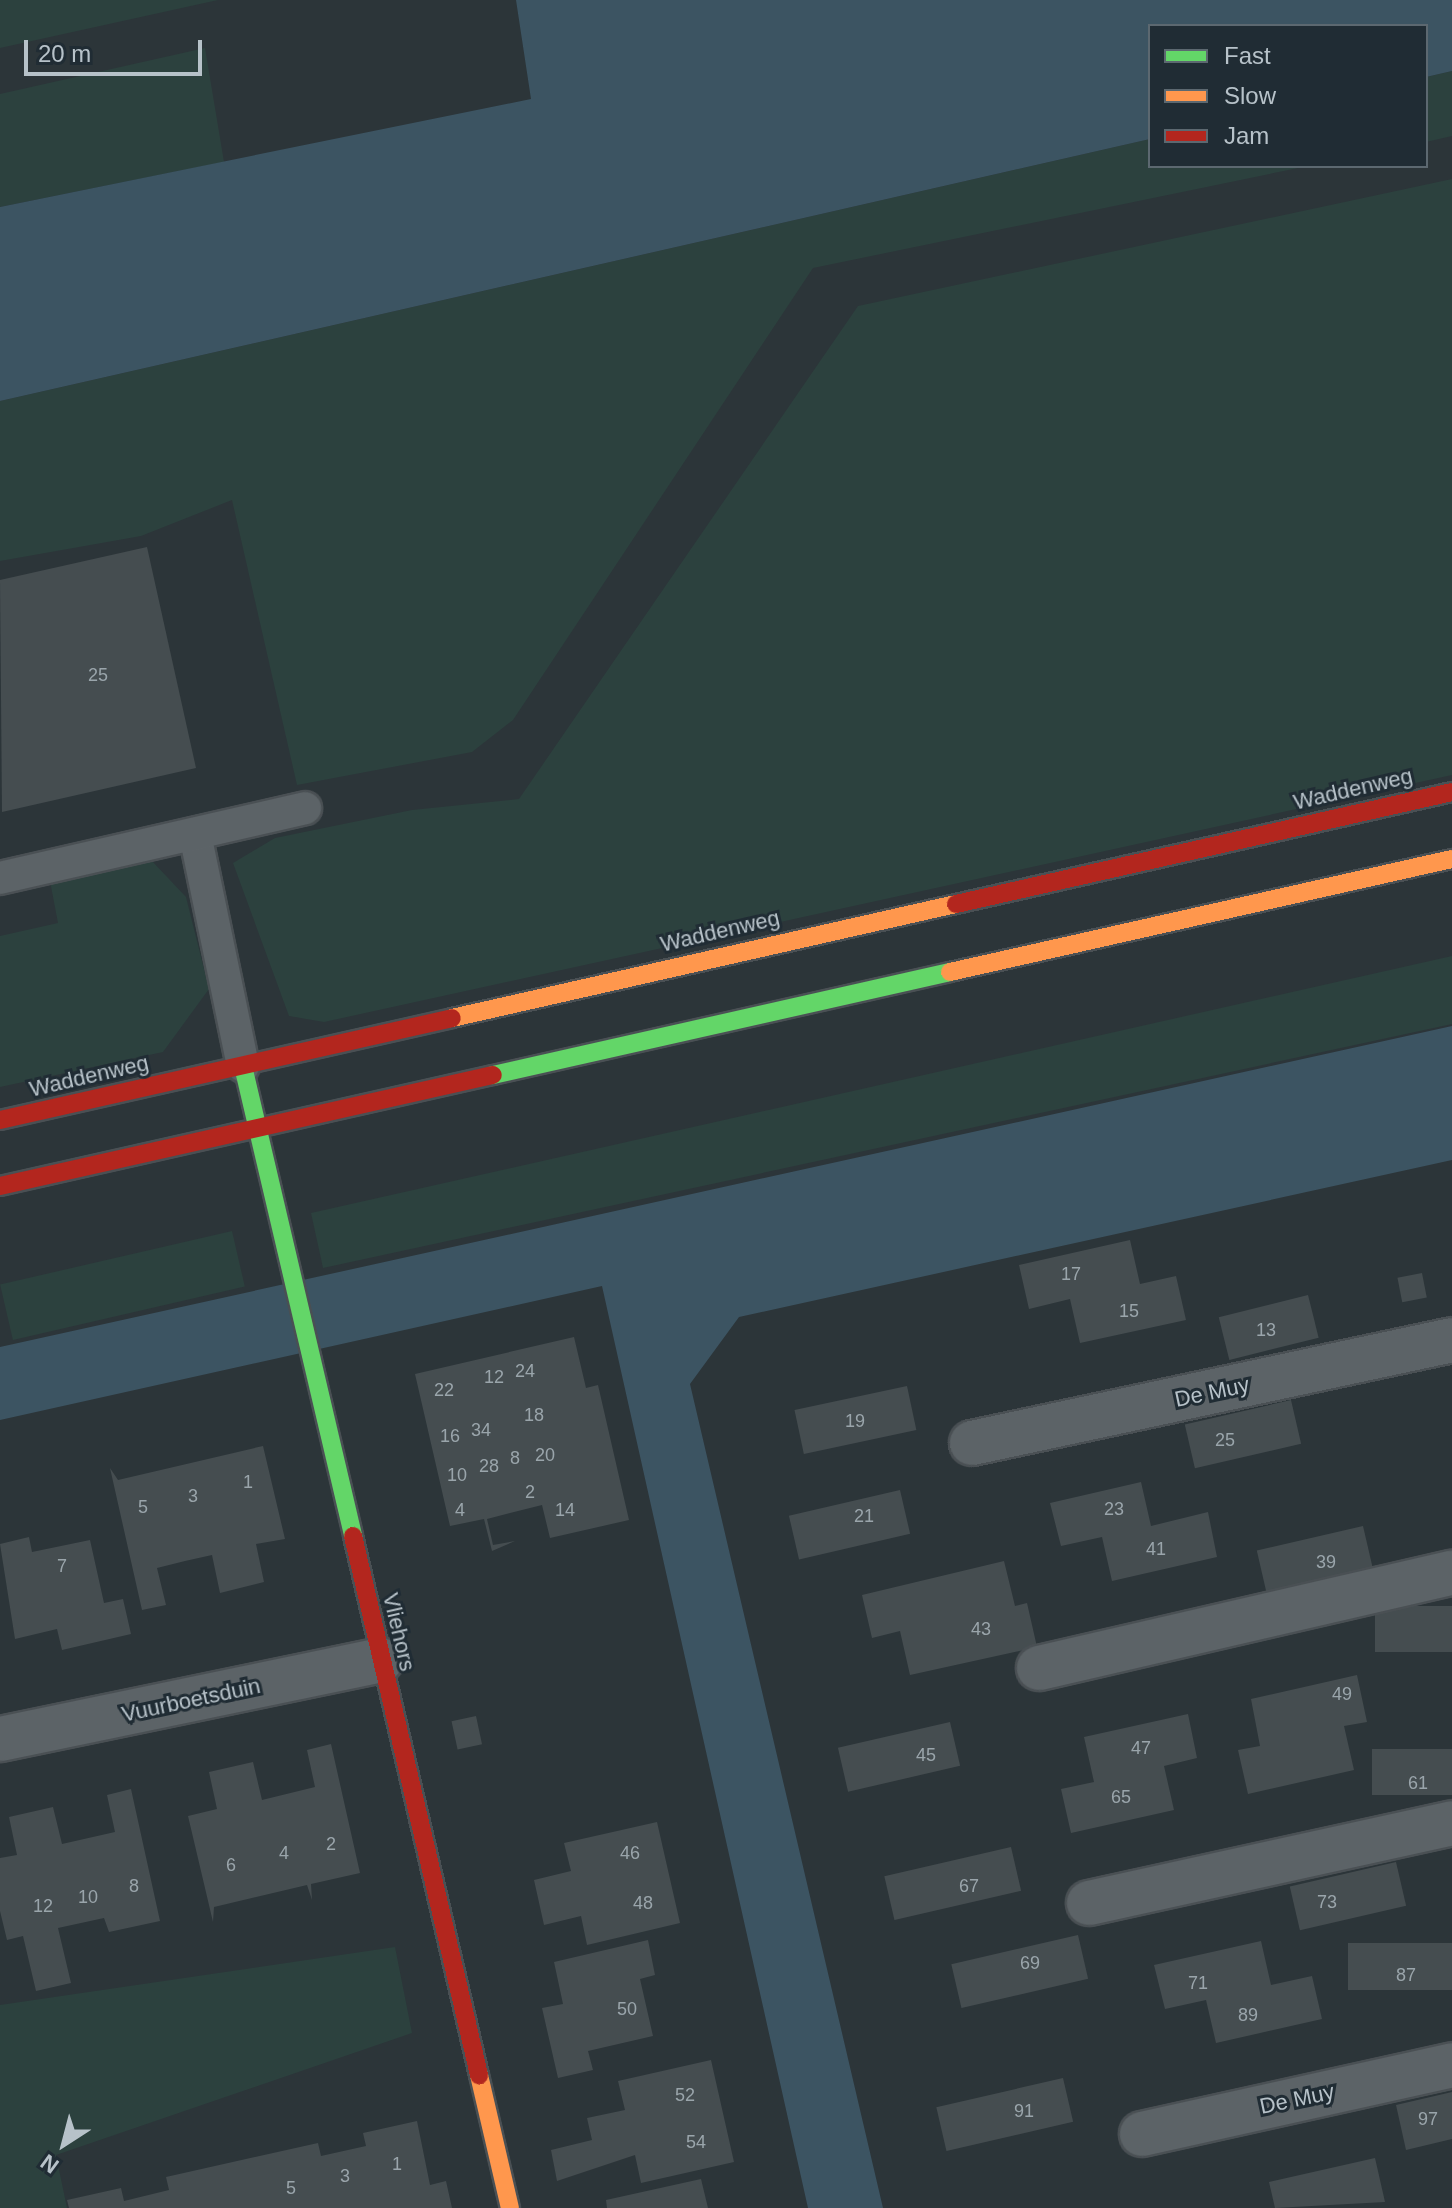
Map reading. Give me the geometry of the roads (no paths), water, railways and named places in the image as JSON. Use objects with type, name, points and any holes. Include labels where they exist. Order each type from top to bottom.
[{"type":"street","name":"Waddenweg","points":[[0,1120],[1452,792]]},
{"type":"street","points":[[0,1186],[1452,859]]},
{"type":"street","name":"Vliehors","points":[[243,1066],[510,2208]]},
{"type":"street","name":"De Muy","points":[[972,1443],[1452,1340]]},
{"type":"street","points":[[1039,1668],[1452,1573]]},
{"type":"street","name":"Vuurboetsduin","points":[[0,1739],[381,1660]]},
{"type":"street","points":[[1089,1903],[1452,1823]]},
{"type":"street","name":"De Muy","points":[[1142,2134],[1452,2065]]},
{"type":"lane","points":[[0,878],[305,808]]},
{"type":"lane","points":[[195,834],[243,1066]]},
{"type":"water","points":[[516,0],[1452,0],[1452,71],[1428,77],[1428,24],[1148,24],[1148,139],[0,401],[0,207],[531,99]]},
{"type":"water","points":[[1452,1026],[1452,1160],[739,1317],[690,1384],[883,2208],[808,2208],[602,1286],[0,1420],[0,1347]]}]
